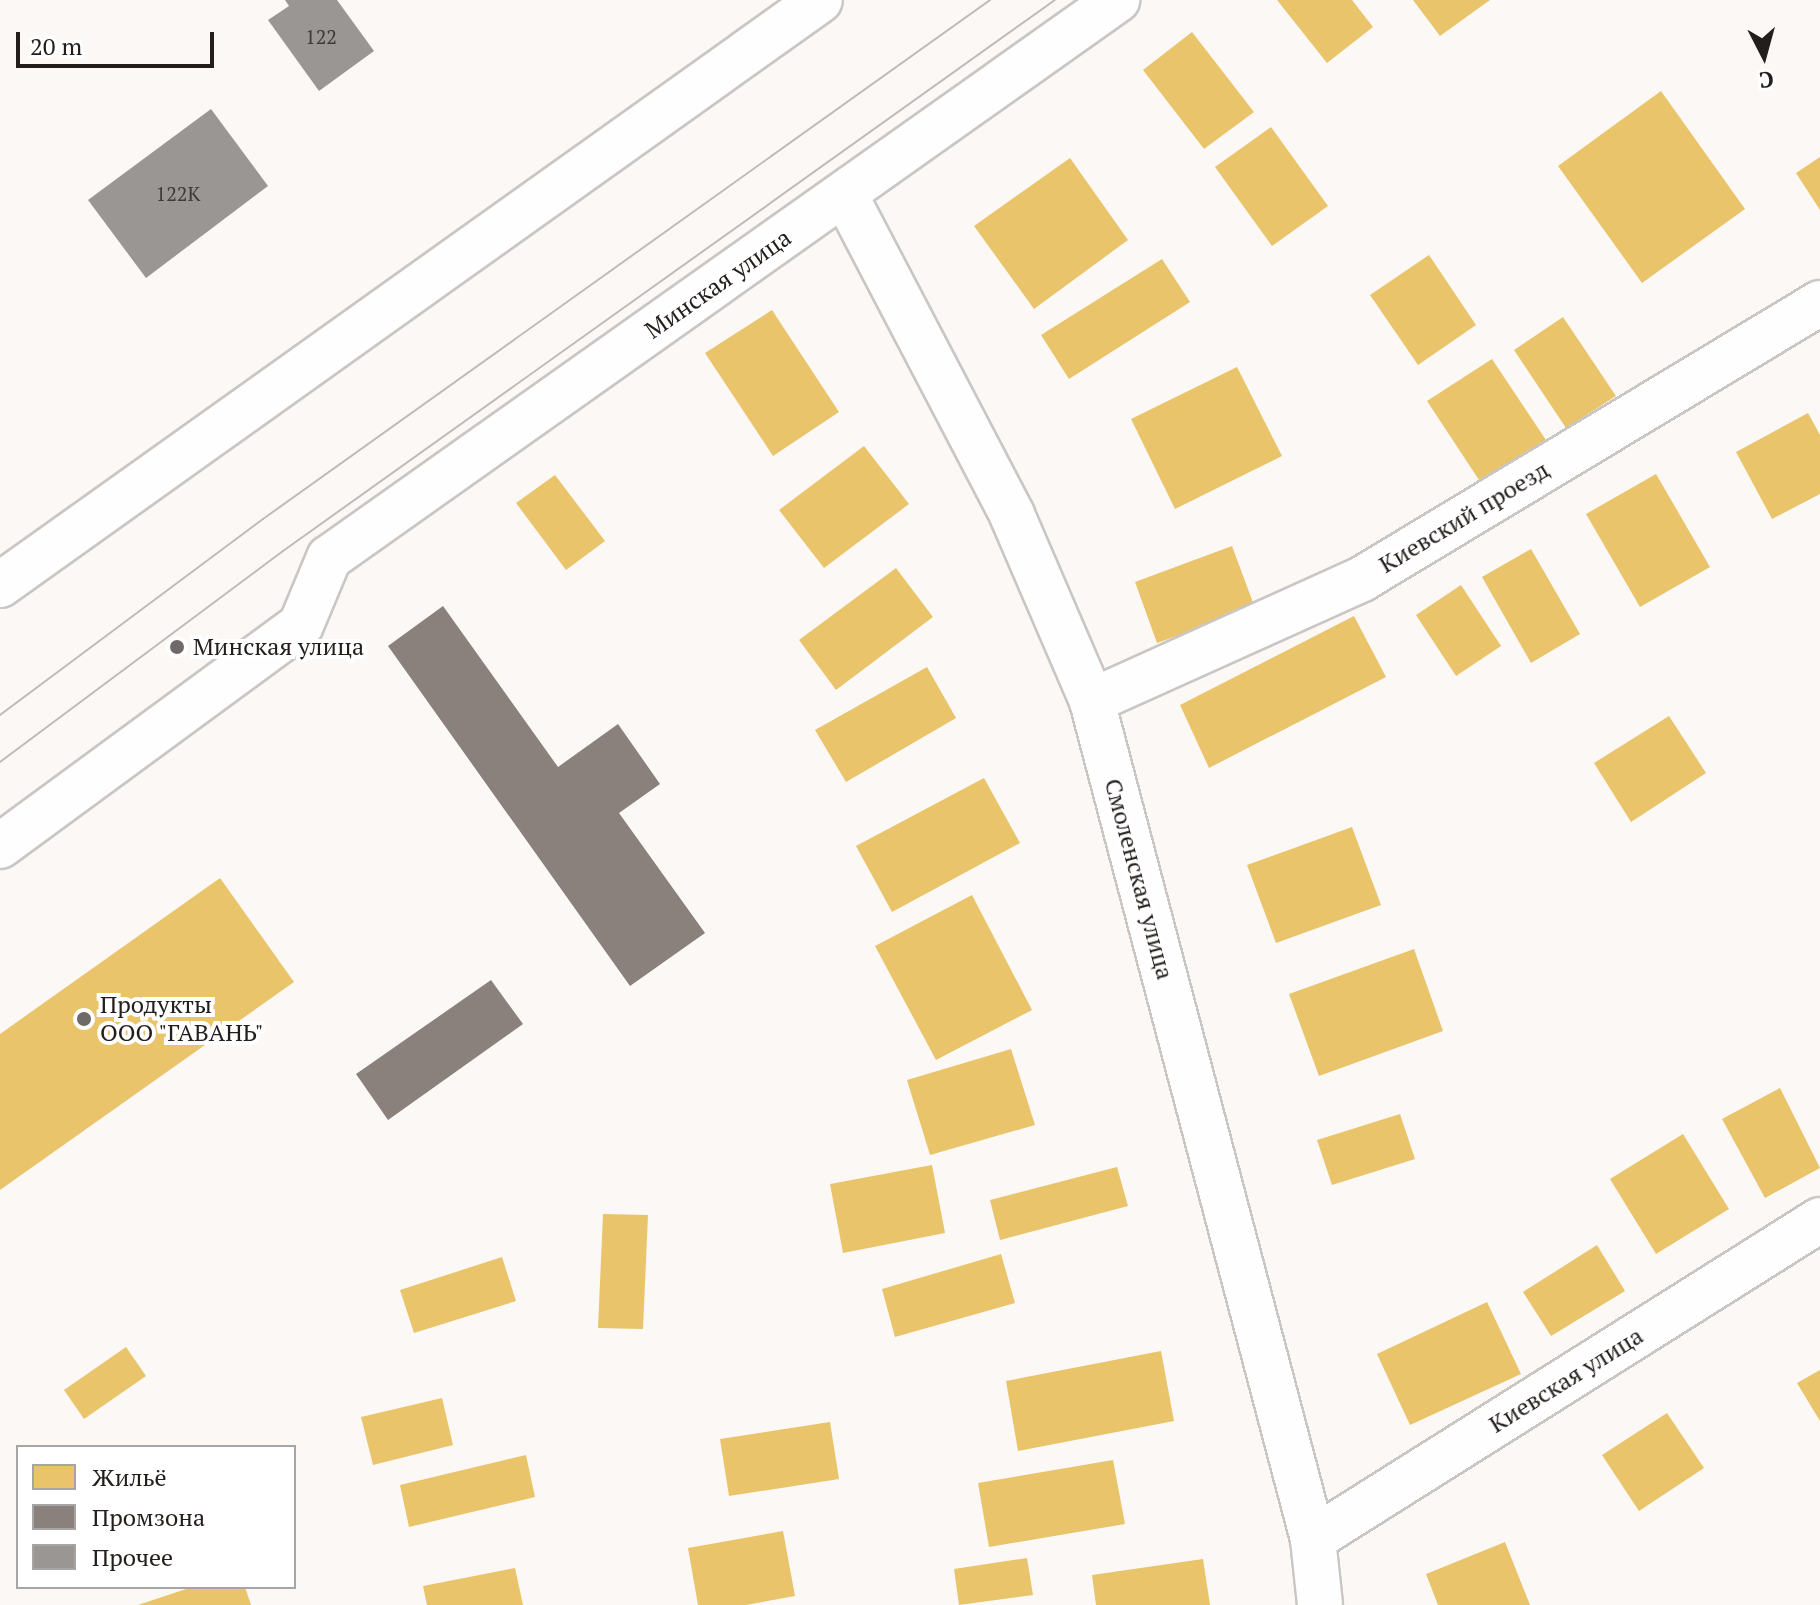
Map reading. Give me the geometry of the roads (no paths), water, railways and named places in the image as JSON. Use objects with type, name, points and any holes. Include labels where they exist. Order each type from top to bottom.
[{"type":"street","points":[[0,585],[820,0]]},
{"type":"street","name":"Минская улица","points":[[0,846],[301,625],[329,558],[1117,0]]},
{"type":"street","name":"Смоленская улица","points":[[845,195],[1012,515],[1092,701],[1313,1539],[1320,1605]]},
{"type":"street","name":"Киевский проезд","points":[[1092,701],[1362,579],[1820,303]]},
{"type":"street","name":"Киевская улица","points":[[1313,1539],[1820,1220]]},
{"type":"tram line","points":[[0,715],[263,519],[990,0]]},
{"type":"tram line","points":[[0,762],[283,551],[1055,0]]},
{"type":"place","name":"Минская улица","points":[[177,647]]},
{"type":"place","name":"Продукты ООО \"ГАВАНЬ\"","points":[[84,1019]]}]
